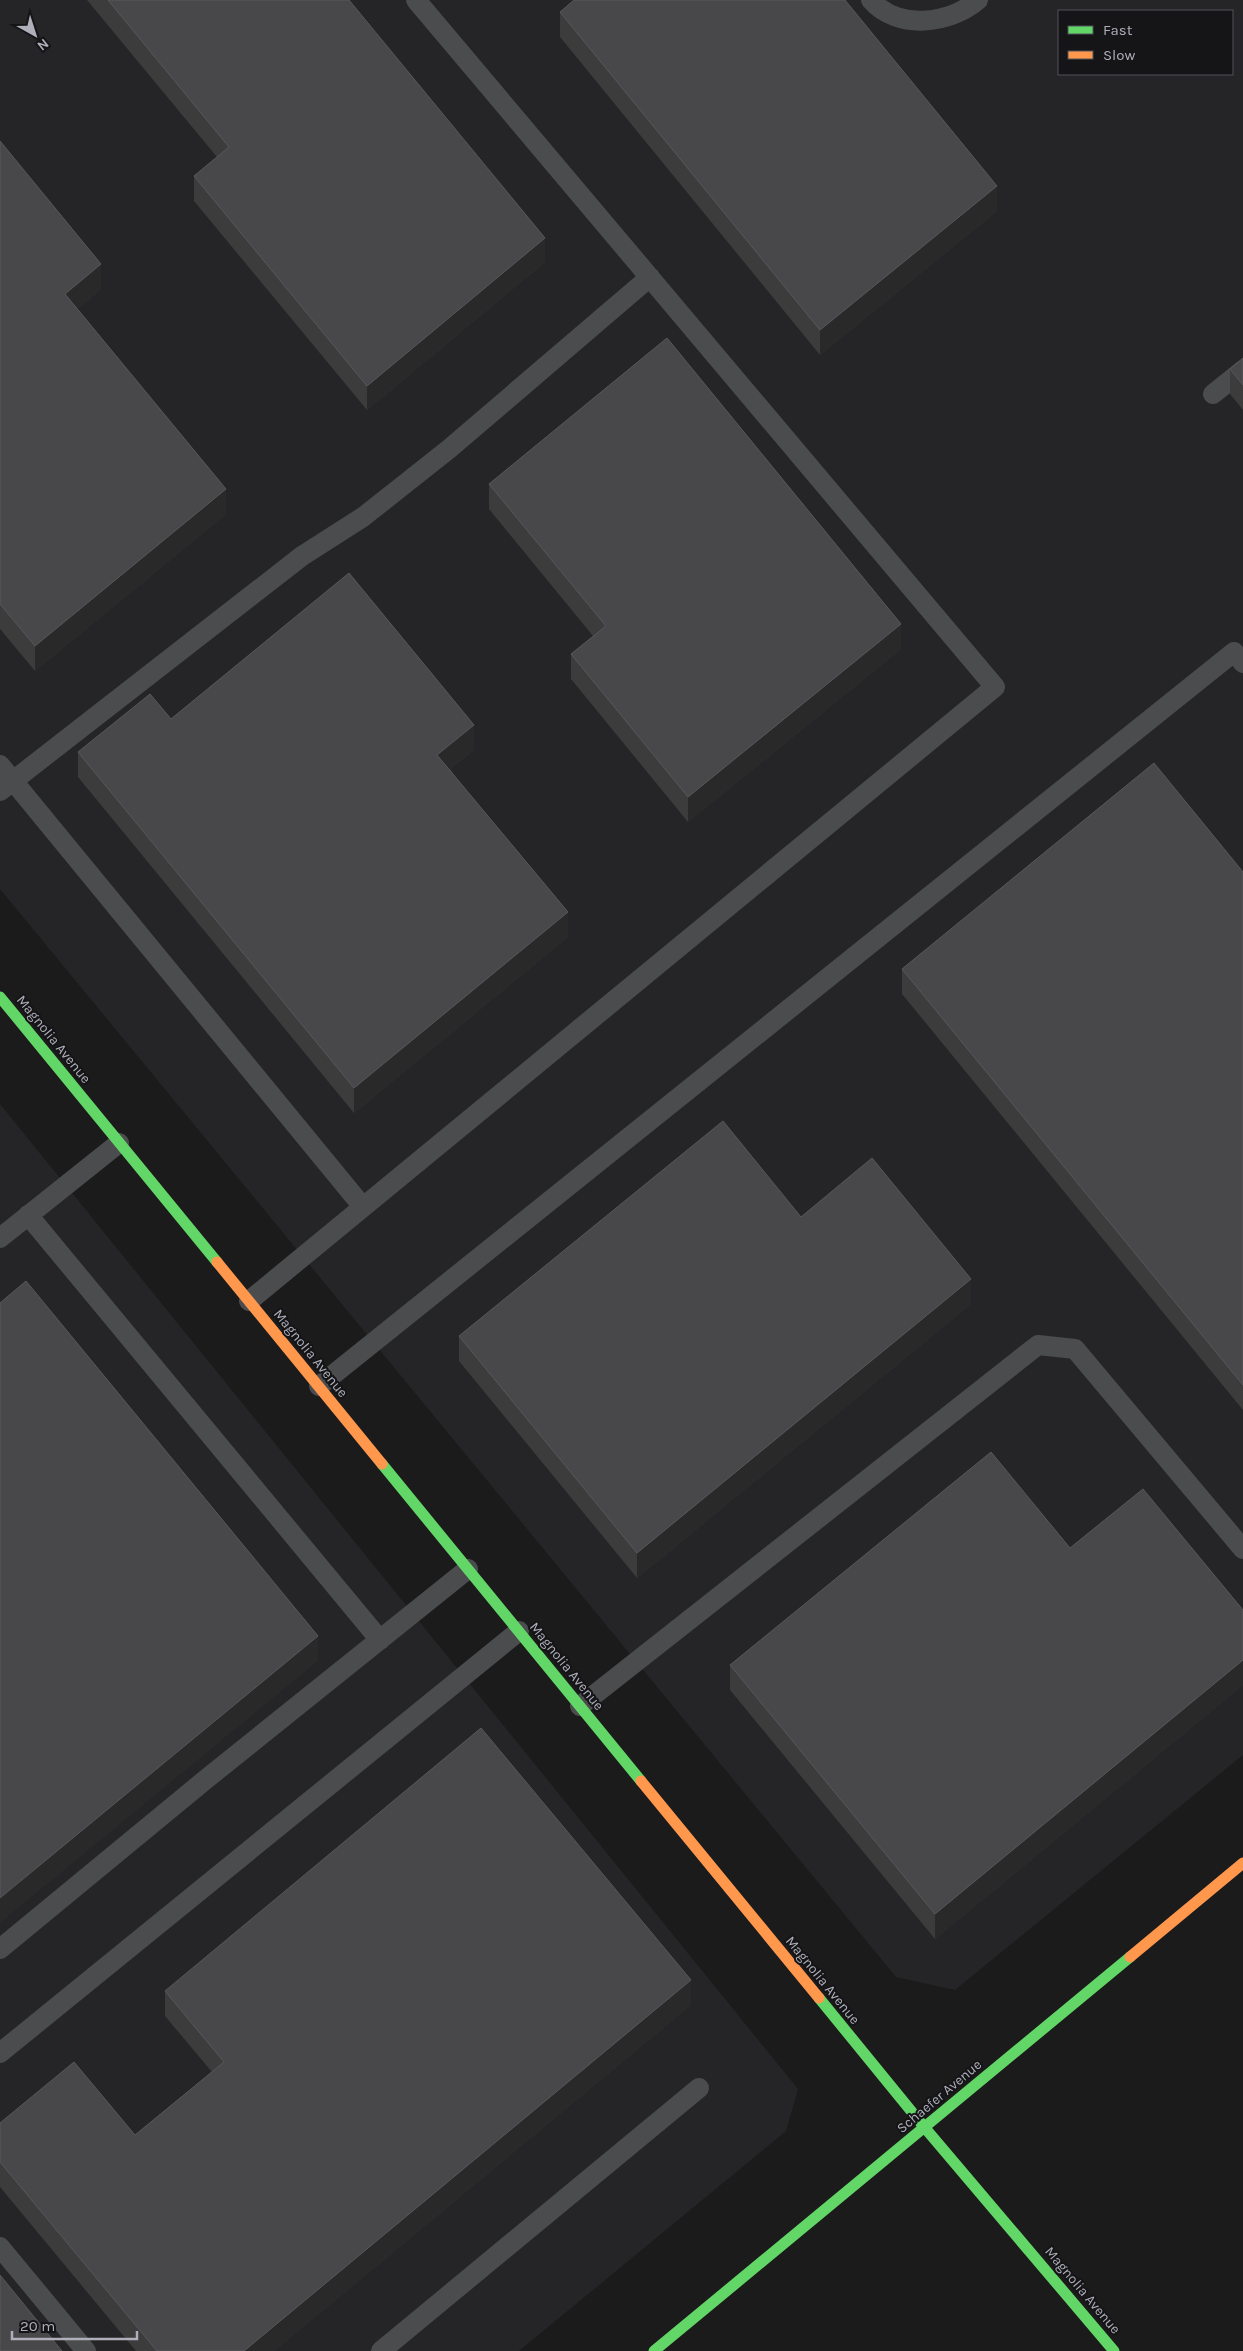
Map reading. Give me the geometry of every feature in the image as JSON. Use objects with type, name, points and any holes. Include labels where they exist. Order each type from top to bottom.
[{"type":"street","name":"Magnolia Avenue","points":[[0,997],[925,2128],[1114,2351]]},
{"type":"street","name":"Schaefer Avenue","points":[[654,2351],[1243,1863]]},
{"type":"lane","points":[[249,1300],[995,687],[416,0]]},
{"type":"lane","points":[[872,0],[878,8],[900,18],[921,21],[940,19],[967,10],[978,0]]},
{"type":"lane","points":[[6,786],[302,556],[363,517],[449,450],[650,277]]},
{"type":"lane","points":[[1213,394],[1243,370]]},
{"type":"lane","points":[[319,1386],[1234,652],[1243,663]]},
{"type":"lane","points":[[0,765],[6,786],[363,1207]]},
{"type":"lane","points":[[0,1238],[119,1143]]},
{"type":"lane","points":[[28,1216],[380,1640]]},
{"type":"lane","points":[[580,1706],[1038,1345],[1075,1349],[1243,1549]]},
{"type":"lane","points":[[0,1949],[204,1780],[468,1569]]},
{"type":"lane","points":[[0,2053],[519,1631]]},
{"type":"lane","points":[[381,2351],[700,2088]]},
{"type":"lane","points":[[0,2247],[86,2351]]},
{"type":"shaded area","points":[[0,0],[1243,0],[1243,1755],[955,1990],[896,1977],[0,889]]},
{"type":"shaded area","points":[[0,1104],[798,2089],[786,2131],[519,2351],[0,2351]]},
{"type":"building","points":[[108,0],[349,0],[545,238],[367,386],[194,176],[229,147]]},
{"type":"building","points":[[574,0],[845,0],[997,186],[820,330],[560,12]]},
{"type":"building","points":[[0,141],[101,264],[65,294],[226,489],[35,646],[0,604]]},
{"type":"building","points":[[667,338],[901,624],[688,797],[571,654],[606,626],[489,484]]},
{"type":"building","points":[[1243,358],[1243,385],[1230,369]]},
{"type":"building","points":[[349,573],[474,725],[437,755],[568,912],[354,1088],[78,752],[150,694],[171,719]]},
{"type":"building","points":[[1154,763],[1243,872],[1243,1385],[902,969]]},
{"type":"building","points":[[723,1121],[801,1217],[872,1158],[971,1279],[637,1553],[459,1336]]},
{"type":"building","points":[[26,1281],[318,1636],[0,1898],[0,1303]]},
{"type":"building","points":[[991,1452],[1070,1548],[1143,1489],[1243,1610],[1243,1660],[935,1914],[730,1665]]},
{"type":"building","points":[[481,1728],[691,1980],[244,2351],[157,2351],[0,2162],[0,2123],[74,2062],[135,2135],[224,2062],[165,1991]]},
{"type":"building","points":[[0,2275],[62,2351],[0,2351]]},
{"type":"traffic: fast","points":[[0,997],[217,1262]]},
{"type":"traffic: fast","points":[[382,1464],[641,1781]]},
{"type":"traffic: fast","points":[[654,2351],[1130,1957]]},
{"type":"traffic: fast","points":[[819,1998],[925,2128],[1114,2351]]},
{"type":"traffic: slow","points":[[217,1262],[382,1464]]},
{"type":"traffic: slow","points":[[641,1781],[819,1998]]},
{"type":"traffic: slow","points":[[1130,1957],[1243,1863]]}]
